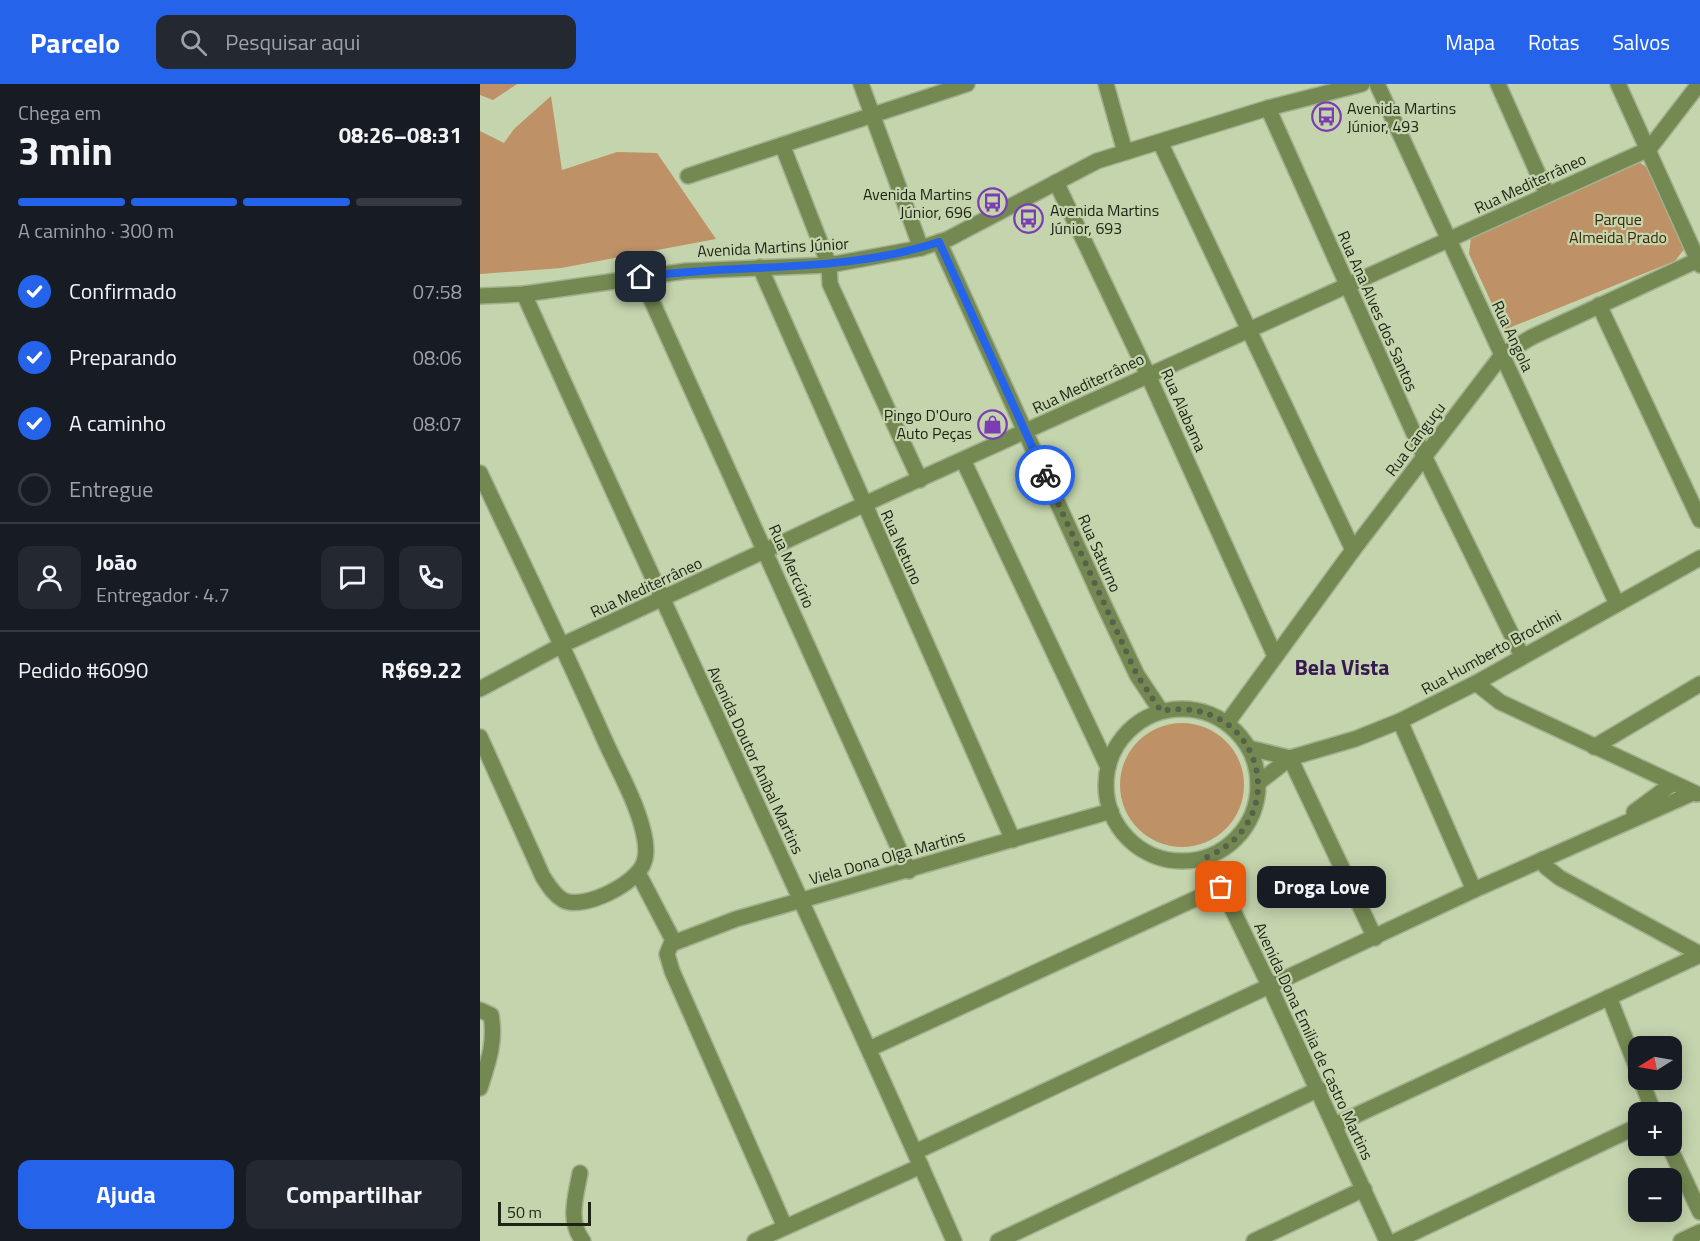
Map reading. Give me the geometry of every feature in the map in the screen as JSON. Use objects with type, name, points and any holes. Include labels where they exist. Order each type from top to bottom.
[{"type":"street","points":[[861,84],[921,248]]},
{"type":"street","points":[[688,177],[967,84]]},
{"type":"street","points":[[1106,84],[1125,152]]},
{"type":"street","name":"Avenida Martins Júnior","points":[[480,296],[524,294],[686,271],[829,265],[921,248],[939,242],[1097,162],[1268,108],[1362,84]]},
{"type":"street","name":"Rua Angola","points":[[1377,84],[1617,604]]},
{"type":"street","points":[[1498,84],[1547,194]]},
{"type":"street","points":[[1618,84],[1699,261]]},
{"type":"street","points":[[1649,149],[1699,84]]},
{"type":"street","name":"Rua Ana Alves dos Santos","points":[[1268,108],[1424,456],[1522,656]]},
{"type":"street","points":[[1160,142],[1248,333],[1353,550]]},
{"type":"street","points":[[783,147],[829,265],[830,284],[920,480]]},
{"type":"street","name":"Rua Mediterrâneo","points":[[480,689],[562,645],[863,505],[1148,375],[1248,333],[1649,149]]},
{"type":"street","name":"Rua Alabama","points":[[1056,182],[1148,375],[1275,656]]},
{"type":"street","name":"Rua Saturno","points":[[939,242],[1123,645],[1150,697],[1161,711]]},
{"type":"street","name":"Rua Canguçu","points":[[1227,723],[1353,550],[1502,355],[1532,337],[1599,305],[1699,261]]},
{"type":"street","name":"Rua Netuno","points":[[760,267],[863,505],[1013,840]]},
{"type":"street","name":"Rua Mercúrio","points":[[641,277],[909,871]]},
{"type":"street","name":"Avenida Doutor Aníbal Martins","points":[[524,294],[661,599],[869,1049],[954,1241]]},
{"type":"street","points":[[1599,305],[1700,520]]},
{"type":"street","points":[[963,460],[1108,768]]},
{"type":"street","points":[[480,473],[562,645],[639,817],[646,849],[644,863],[638,873],[627,883],[589,901],[575,904],[564,901],[553,893],[543,877],[480,737]]},
{"type":"street","name":"Rua Humberto Brochini","points":[[1258,783],[1290,758],[1355,739],[1400,721],[1482,680],[1700,558]]},
{"type":"street","points":[[1482,680],[1500,702],[1697,794]]},
{"type":"street","points":[[1594,747],[1700,684]]},
{"type":"street","points":[[1195,710],[1227,723],[1249,748],[1258,783],[1255,806],[1245,828],[1229,845],[1207,857],[1182,861],[1150,854],[1124,834],[1111,811],[1106,789],[1108,768],[1123,736],[1140,721],[1161,711],[1195,710]]},
{"type":"street","points":[[1400,721],[1474,890]]},
{"type":"street","points":[[1249,748],[1290,758],[1375,938]]},
{"type":"street","points":[[1612,828],[1672,783]]},
{"type":"street","points":[[755,1241],[1270,987],[1474,890],[1612,828],[1697,794]]},
{"type":"street","name":"Viela Dona Olga Martins","points":[[674,942],[736,919],[1111,811]]},
{"type":"street","name":"Avenida Dona Emilia de Castro Martins","points":[[1207,857],[1388,1241]]},
{"type":"street","points":[[1543,860],[1546,867],[1560,878],[1700,955]]},
{"type":"street","points":[[638,873],[674,942],[668,949],[668,962],[785,1227]]},
{"type":"street","points":[[869,1049],[1221,887]]},
{"type":"street","points":[[1335,1125],[1700,955]]},
{"type":"street","points":[[1609,998],[1628,1046]]},
{"type":"street","points":[[480,1088],[493,1045],[486,1012]]},
{"type":"street","points":[[998,1241],[1318,1089]]},
{"type":"street","points":[[1396,1241],[1628,1130]]},
{"type":"street","points":[[1674,1156],[1700,1212]]},
{"type":"street","points":[[580,1173],[573,1217],[583,1241]]},
{"type":"street","points":[[1254,1241],[1364,1190]]},
{"type":"street","points":[[1681,1241],[1700,1232]]},
{"type":"green space","points":[[480,84],[517,84],[493,100],[480,95]]},
{"type":"green space","points":[[551,96],[562,170],[617,152],[657,153],[716,239],[561,268],[480,274],[480,131],[504,143],[514,129]]},
{"type":"green space","name":"Parque Almeida Prado","points":[[1639,162],[1649,169],[1685,248],[1675,261],[1504,330],[1469,254],[1471,237]]},
{"type":"green space","points":[[1182,723],[1206,728],[1217,733],[1226,741],[1234,750],[1239,761],[1244,785],[1239,809],[1234,820],[1226,829],[1217,837],[1206,842],[1182,847],[1158,842],[1147,837],[1138,829],[1130,820],[1125,809],[1120,785],[1125,761],[1130,750],[1138,741],[1147,733],[1158,728]]},
{"type":"way so far","points":[[1045,475],[1137,675],[1150,697],[1161,711],[1184,708],[1206,712],[1217,717],[1239,734],[1254,759],[1258,783],[1255,806],[1245,828],[1229,845],[1207,857],[1221,887]]},
{"type":"place","name":"Avenida Martins Júnior, 493","points":[[1326,117]]},
{"type":"place","name":"Avenida Martins Júnior, 696","points":[[993,203]]},
{"type":"place","name":"Avenida Martins Júnior, 693","points":[[1029,219]]},
{"type":"place","name":"Pingo D'Ouro Auto Peças","points":[[993,424]]},
{"type":"place","name":"Droga Love","points":[[1221,887]]},
{"type":"district","name":"Bela Vista","points":[[1342,667]]},
{"type":"route","points":[[641,277],[686,271],[829,265],[895,254],[939,242],[1045,475]]}]
